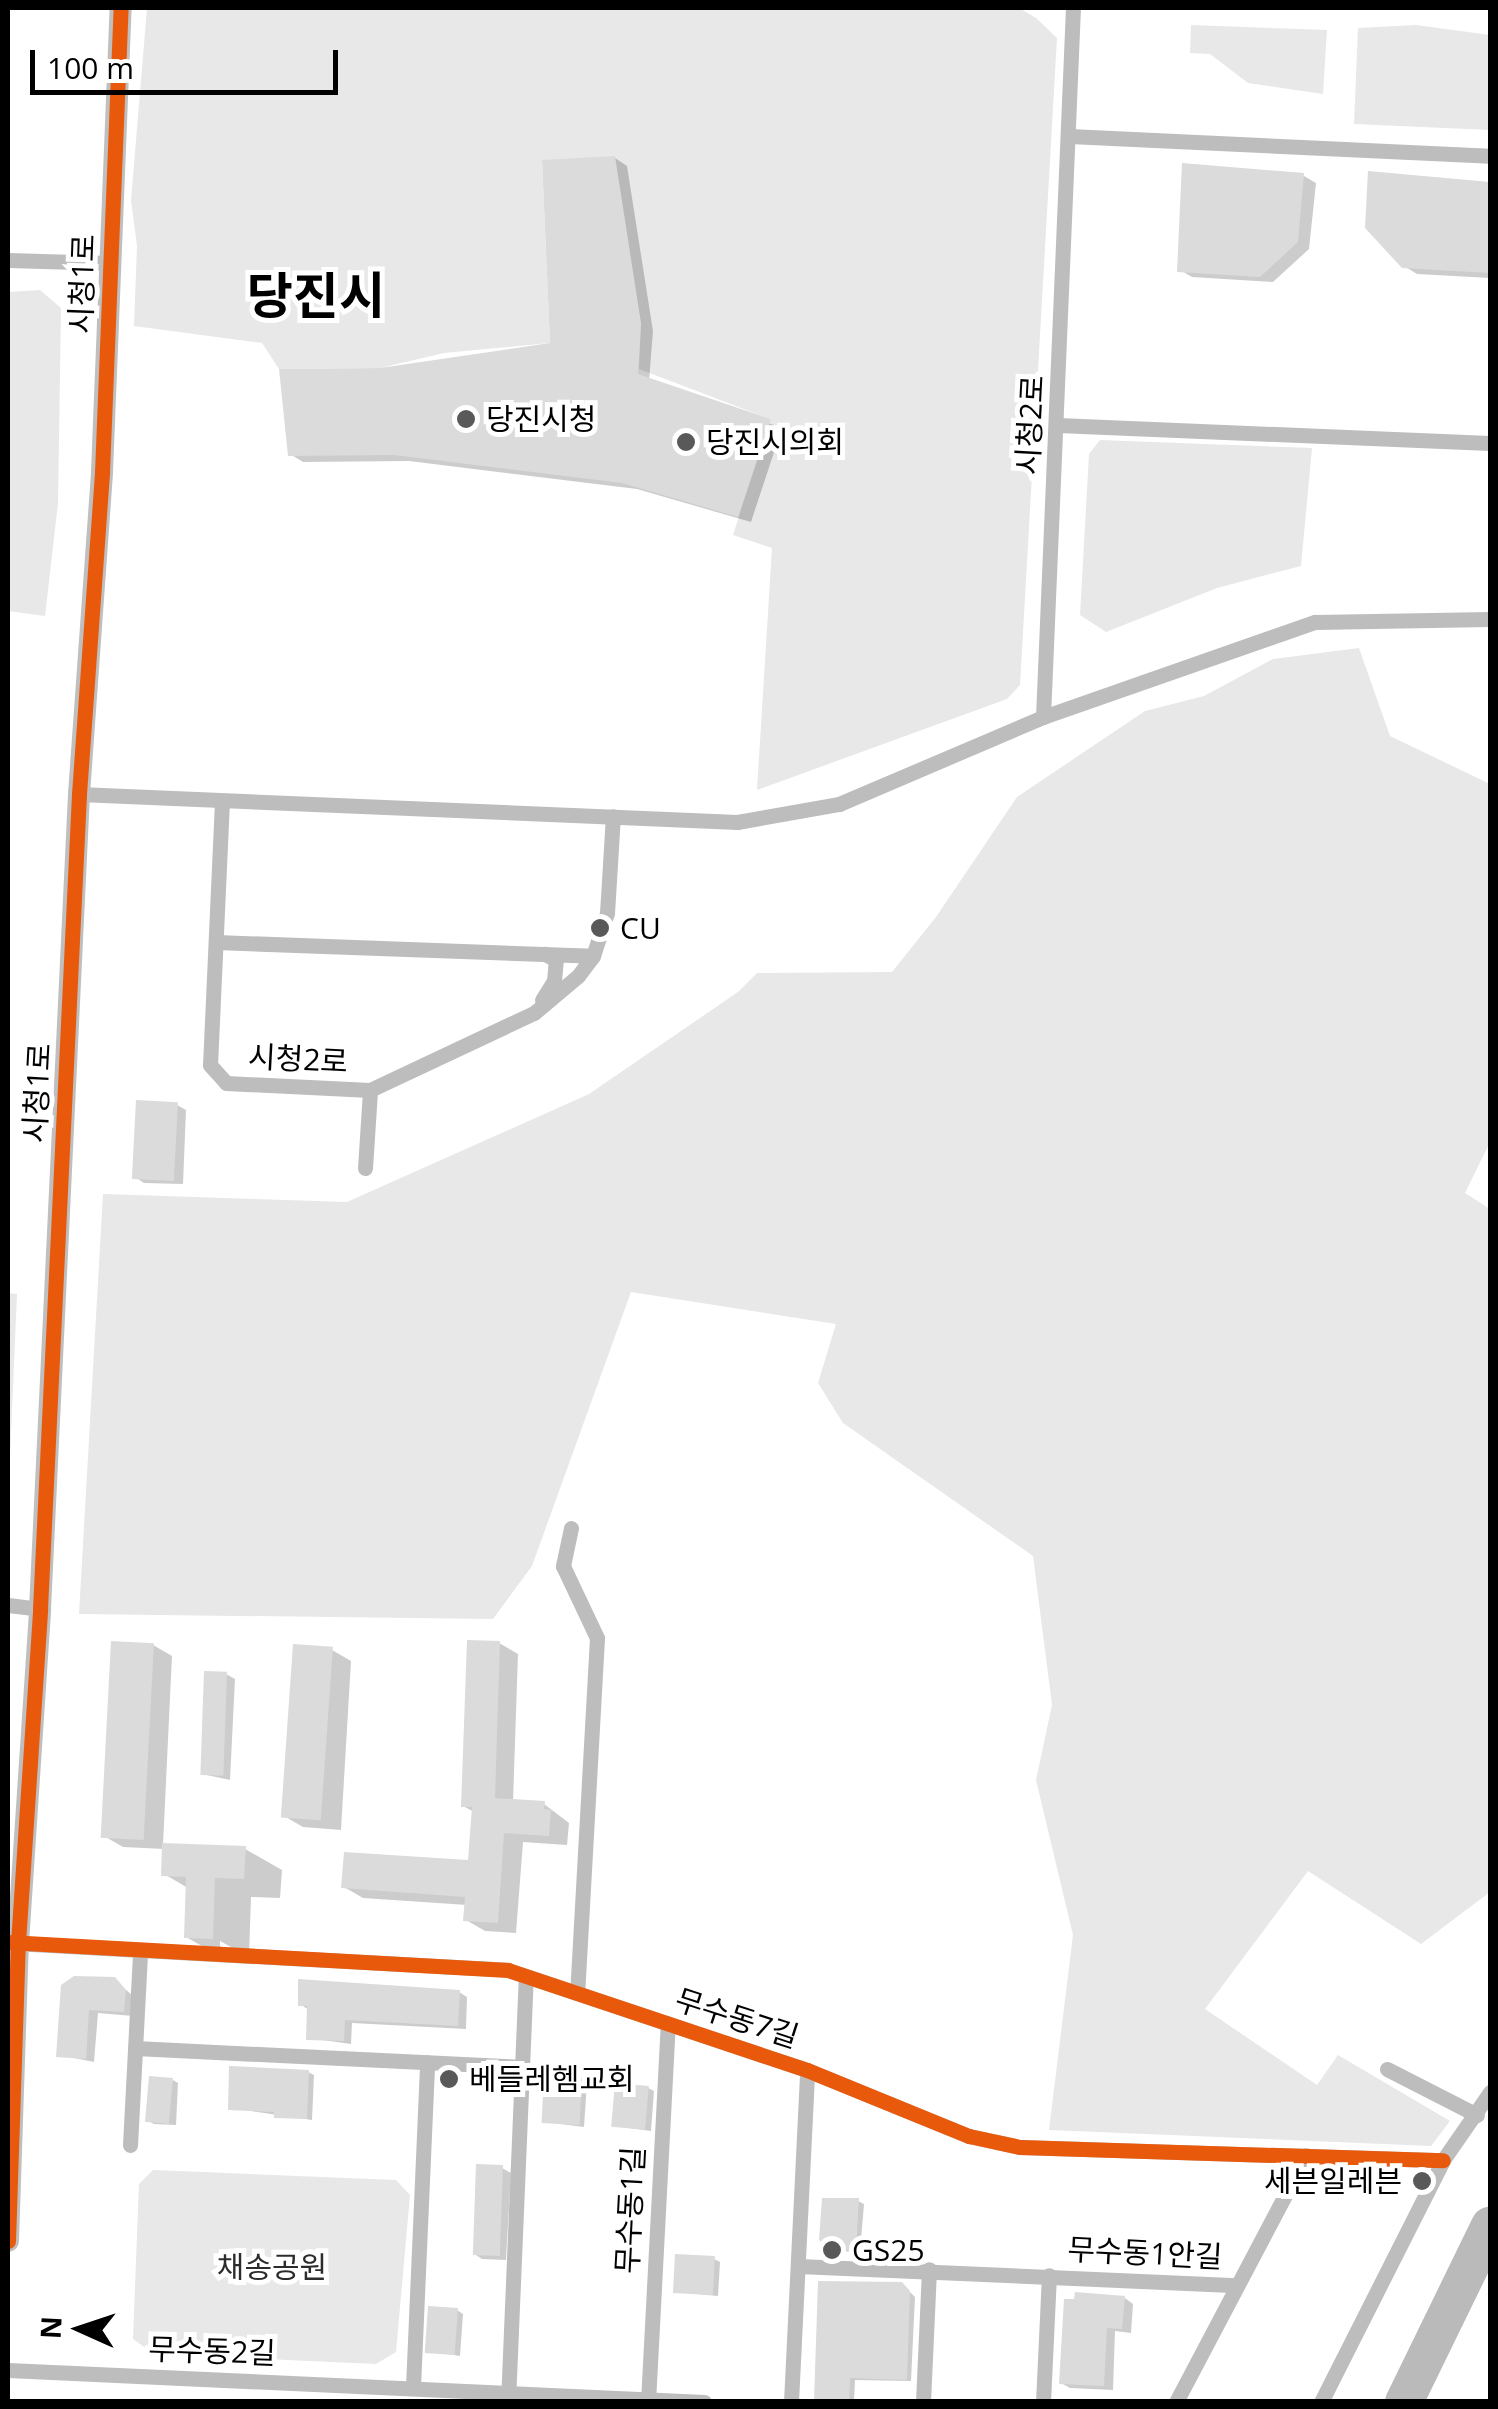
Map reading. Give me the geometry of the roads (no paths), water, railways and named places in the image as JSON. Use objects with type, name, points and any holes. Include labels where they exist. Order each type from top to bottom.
[{"type":"street","name":"시청1로","points":[[8,2241],[13,1942],[40,1608],[79,794],[102,472],[121,8]]},
{"type":"street","name":"시청2로","points":[[1042,717],[1058,425],[1073,8]]},
{"type":"street","points":[[1069,136],[1490,156]]},
{"type":"street","points":[[8,260],[110,263]]},
{"type":"street","points":[[1058,425],[1490,444]]},
{"type":"street","points":[[79,794],[737,822],[839,804],[1042,717],[1315,622],[1490,619]]},
{"type":"street","name":"시청2로","points":[[222,800],[210,1064],[226,1083],[370,1090],[534,1013],[578,976],[593,956],[607,913],[613,816]]},
{"type":"street","points":[[216,942],[593,956]]},
{"type":"street","points":[[534,1013],[554,981],[556,960],[545,954]]},
{"type":"street","points":[[365,1168],[370,1090]]},
{"type":"street","points":[[571,1528],[564,1566],[597,1638],[577,1992]]},
{"type":"street","points":[[8,1605],[40,1608]]},
{"type":"street","name":"무수동7길","points":[[13,1942],[508,1970],[806,2070],[969,2136],[1020,2146],[1442,2160]]},
{"type":"street","points":[[130,2145],[140,1951]]},
{"type":"street","points":[[526,1976],[508,2396],[704,2402]]},
{"type":"street","name":"무수동1길","points":[[648,2400],[668,2024]]},
{"type":"street","points":[[135,2048],[520,2066]]},
{"type":"street","points":[[414,2387],[427,2062]]},
{"type":"street","points":[[1387,2069],[1477,2115]]},
{"type":"street","points":[[791,2402],[806,2070]]},
{"type":"street","points":[[1321,2402],[1442,2160],[1490,2092]]},
{"type":"street","name":"무수동1안길","points":[[1176,2402],[1306,2155]]},
{"type":"street","name":"무수동1안길","points":[[798,2266],[1237,2285]]},
{"type":"street","points":[[922,2402],[929,2269]]},
{"type":"street","name":"무수동1안길","points":[[1043,2402],[1050,2275]]},
{"type":"street","name":"무수동2길","points":[[8,2370],[414,2387],[508,2396]]},
{"type":"waterway","points":[[1404,2402],[1490,2226]]},
{"type":"place","name":"당진시청","points":[[466,419]]},
{"type":"place","name":"당진시의회","points":[[686,442]]},
{"type":"place","name":"CU","points":[[600,928]]},
{"type":"place","name":"베들레헴교회","points":[[449,2079]]},
{"type":"place","name":"세븐일레븐","points":[[1422,2181]]},
{"type":"place","name":"GS25","points":[[832,2250]]},
{"type":"district","name":"당진시","points":[[316,296]]},
{"type":"park label","name":"채송공원","points":[[272,2267]]}]
